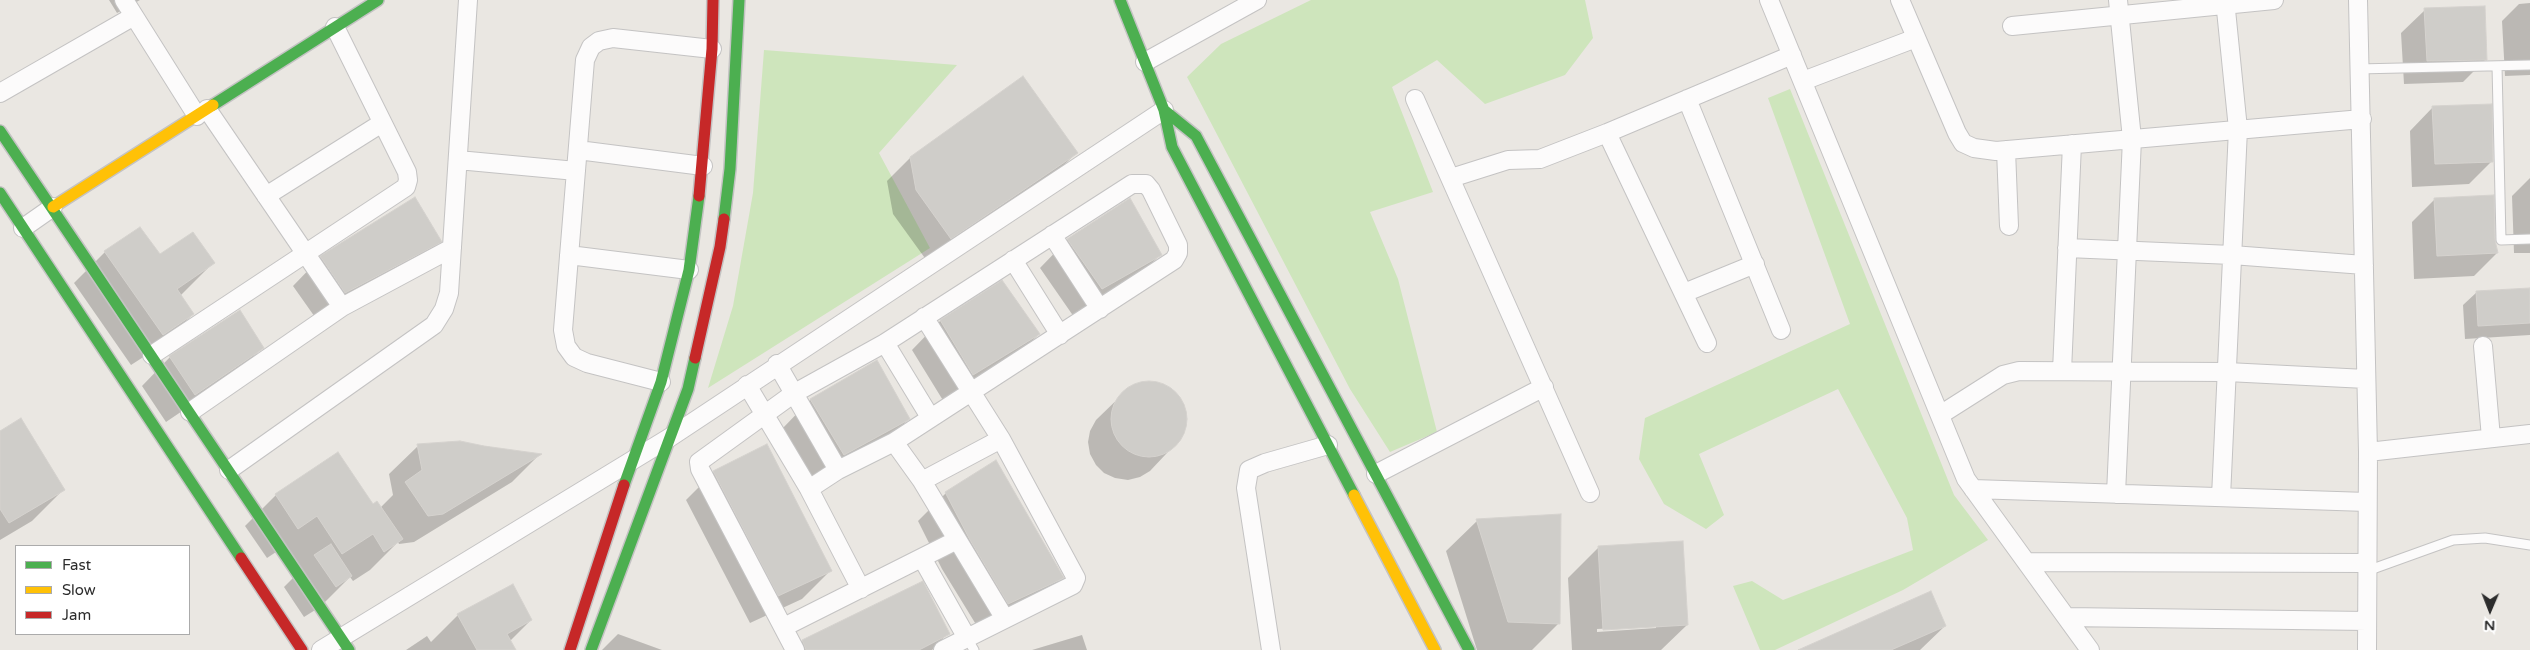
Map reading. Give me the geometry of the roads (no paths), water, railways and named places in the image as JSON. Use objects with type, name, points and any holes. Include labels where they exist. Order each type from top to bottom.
[{"type":"street","points":[[124,0],[202,112],[266,196],[342,307]]},
{"type":"street","points":[[23,228],[378,0]]},
{"type":"street","points":[[229,470],[434,325],[444,309],[449,293],[468,0]]},
{"type":"street","points":[[570,650],[632,460],[661,382],[689,270],[703,166],[712,48],[713,0]]},
{"type":"street","points":[[591,650],[688,389],[720,247],[730,169],[738,0]]},
{"type":"street","points":[[1120,0],[1164,110],[1172,147],[1435,650]]},
{"type":"street","points":[[1144,62],[1257,0]]},
{"type":"street","points":[[1769,0],[1966,479],[2090,650]]},
{"type":"street","points":[[1900,0],[1956,133],[1963,143],[1974,148],[2006,150],[2362,118]]},
{"type":"street","points":[[2012,26],[2119,8],[2274,0]]},
{"type":"street","points":[[2358,0],[2358,69],[2362,118],[2368,452],[2367,650]]},
{"type":"street","points":[[2221,497],[2238,130],[2226,2]]},
{"type":"street","points":[[2116,494],[2132,139],[2119,8]]},
{"type":"street","points":[[0,93],[134,16]]},
{"type":"street","points":[[152,355],[406,188],[407,172],[336,27]]},
{"type":"street","points":[[661,382],[587,363],[574,356],[566,346],[563,330],[585,60],[590,48],[599,41],[613,38],[712,48]]},
{"type":"street","points":[[1803,81],[1916,38]]},
{"type":"street","points":[[1451,178],[1508,160],[1540,159],[1687,100],[1792,55]]},
{"type":"street","points":[[1416,98],[1590,493]]},
{"type":"street","points":[[1687,100],[1781,330]]},
{"type":"street","points":[[321,650],[345,644],[669,438],[777,364],[1164,110]]},
{"type":"street","points":[[1164,110],[1196,136],[1469,650]]},
{"type":"street","points":[[266,196],[382,123]]},
{"type":"street","points":[[0,131],[53,207],[345,644]]},
{"type":"street","points":[[1607,133],[1707,343]]},
{"type":"street","points":[[2062,371],[2072,144]]},
{"type":"street","points":[[578,150],[703,166]]},
{"type":"street","points":[[2006,150],[2009,226]]},
{"type":"street","points":[[458,160],[576,171]]},
{"type":"street","points":[[796,650],[699,466],[703,458],[794,394],[884,343],[1132,184],[1146,184],[1151,190],[1174,236],[1178,253],[1174,260],[894,442],[838,470],[809,489]]},
{"type":"street","points":[[0,193],[6,218],[23,228],[302,650]]},
{"type":"street","points":[[1052,235],[1100,309]]},
{"type":"street","points":[[190,412],[342,307],[452,248]]},
{"type":"street","points":[[2067,248],[2232,255],[2364,265]]},
{"type":"street","points":[[569,255],[689,270]]},
{"type":"street","points":[[1012,260],[1060,335]]},
{"type":"street","points":[[1684,293],[1755,264]]},
{"type":"street","points":[[924,317],[973,391],[1001,439],[1076,578],[1073,585],[1005,619],[970,644],[943,650]]},
{"type":"street","points":[[884,343],[930,417]]},
{"type":"street","points":[[2483,346],[2491,438]]},
{"type":"street","points":[[777,364],[838,470]]},
{"type":"street","points":[[1940,415],[2003,375],[2018,371],[2227,372],[2366,379]]},
{"type":"street","points":[[746,385],[809,489],[861,589]]},
{"type":"street","points":[[1376,474],[1544,387]]},
{"type":"street","points":[[2368,452],[2530,434]]},
{"type":"street","points":[[922,481],[1001,439]]},
{"type":"street","points":[[894,442],[922,481],[1005,619]]},
{"type":"street","points":[[1271,650],[1246,488],[1249,470],[1265,463],[1328,446]]},
{"type":"street","points":[[1973,489],[2367,502]]},
{"type":"street","points":[[784,627],[957,540]]},
{"type":"street","points":[[922,558],[970,644]]},
{"type":"street","points":[[2026,562],[2367,567]]},
{"type":"street","points":[[2066,617],[2367,622]]},
{"type":"lane","points":[[2358,69],[2530,65]]},
{"type":"lane","points":[[2497,66],[2501,240],[2530,239]]},
{"type":"lane","points":[[2367,567],[2453,540],[2485,538],[2530,545]]}]
